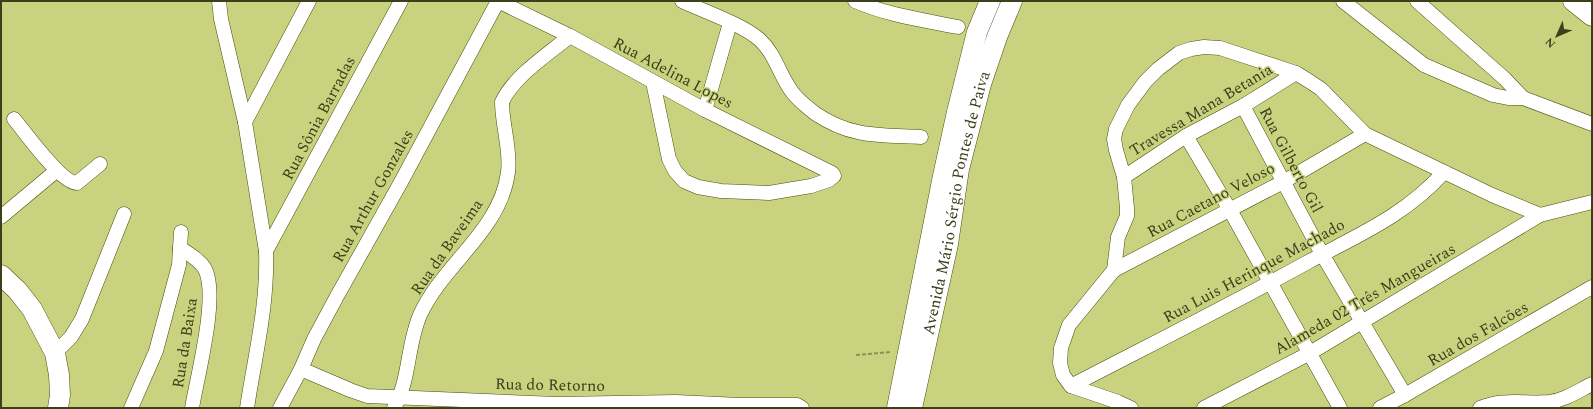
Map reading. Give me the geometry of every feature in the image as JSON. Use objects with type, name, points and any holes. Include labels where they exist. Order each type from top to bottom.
[{"type":"main road","name":"Avenida Mário Sérgio Pontes de Paiva","points":[[897,408],[957,112],[977,32],[990,1]]},
{"type":"main road","name":"Avenida Mário Sérgio Pontes de Paiva","points":[[912,408],[948,244],[959,169],[981,84],[997,37],[1012,1]]},
{"type":"main road","points":[[1573,1],[1592,16]]},
{"type":"main road","points":[[1,276],[17,290],[32,309],[55,353],[59,375],[60,395],[58,408]]},
{"type":"street","points":[[219,1],[221,19],[245,122],[266,251],[267,272],[265,303],[247,408]]},
{"type":"street","points":[[245,122],[309,1]]},
{"type":"street","name":"Rua Sônia Barradas","points":[[266,251],[401,1]]},
{"type":"street","name":"Rua Adelina Lopes","points":[[498,1],[570,36],[705,110],[832,173],[834,176],[829,180],[811,186],[769,193],[721,191],[698,187],[684,181],[674,171],[669,159],[653,82]]},
{"type":"street","name":"Rua Arthur Gonzales","points":[[280,408],[301,369],[314,339],[401,182],[498,1]]},
{"type":"street","points":[[682,1],[730,23],[759,39],[768,48],[790,90],[806,106],[829,123],[853,132],[877,135],[921,137]]},
{"type":"street","points":[[855,1],[874,9],[958,27]]},
{"type":"street","points":[[1343,1],[1424,65],[1493,94],[1508,98],[1523,98],[1592,124]]},
{"type":"street","points":[[1417,1],[1505,79],[1523,98]]},
{"type":"street","points":[[705,110],[730,23]]},
{"type":"street","name":"Rua da Baveima","points":[[397,402],[415,329],[420,315],[430,297],[491,219],[503,193],[508,171],[502,102],[519,78],[570,36]]},
{"type":"street","points":[[1131,408],[1071,386],[1063,375],[1060,363],[1061,348],[1069,324],[1114,270],[1118,237],[1127,216],[1124,177],[1114,139],[1116,129],[1128,105],[1145,82],[1158,69],[1180,53],[1192,48],[1220,48],[1296,73],[1321,89],[1365,134],[1492,196],[1540,215]]},
{"type":"street","name":"Travessa Mana Betania","points":[[1124,177],[1186,136],[1243,106],[1296,73]]},
{"type":"street","name":"Rua Gilberto Gil","points":[[1243,106],[1322,254],[1405,395]]},
{"type":"street","points":[[14,119],[56,171],[76,184],[100,164]]},
{"type":"street","name":"Rua Caetano Veloso","points":[[1114,270],[1283,182],[1365,134]]},
{"type":"street","points":[[1186,136],[1271,282],[1340,408]]},
{"type":"street","points":[[1,217],[56,171]]},
{"type":"street","name":"Rua Luis Herinque Machado","points":[[1071,386],[1392,217],[1432,186],[1444,172]]},
{"type":"street","name":"Alameda 02 Três Mangueiras","points":[[1204,408],[1310,353],[1540,215],[1592,202]]},
{"type":"street","points":[[55,353],[71,337],[82,318],[124,214]]},
{"type":"street","points":[[131,408],[156,351],[179,266],[181,232]]},
{"type":"street","name":"Rua da Baixa","points":[[180,248],[199,261],[205,268],[208,274],[210,286],[210,302],[205,336],[192,408]]},
{"type":"street","name":"Rua dos Falcões","points":[[1380,408],[1592,287]]},
{"type":"street","name":"Rua do Retorno","points":[[301,369],[367,396],[397,402],[740,407],[797,405],[802,408]]},
{"type":"street","points":[[1480,408],[1489,404],[1510,401],[1554,400],[1566,398],[1592,384]]},
{"type":"path","points":[[856,355],[908,351]]}]
